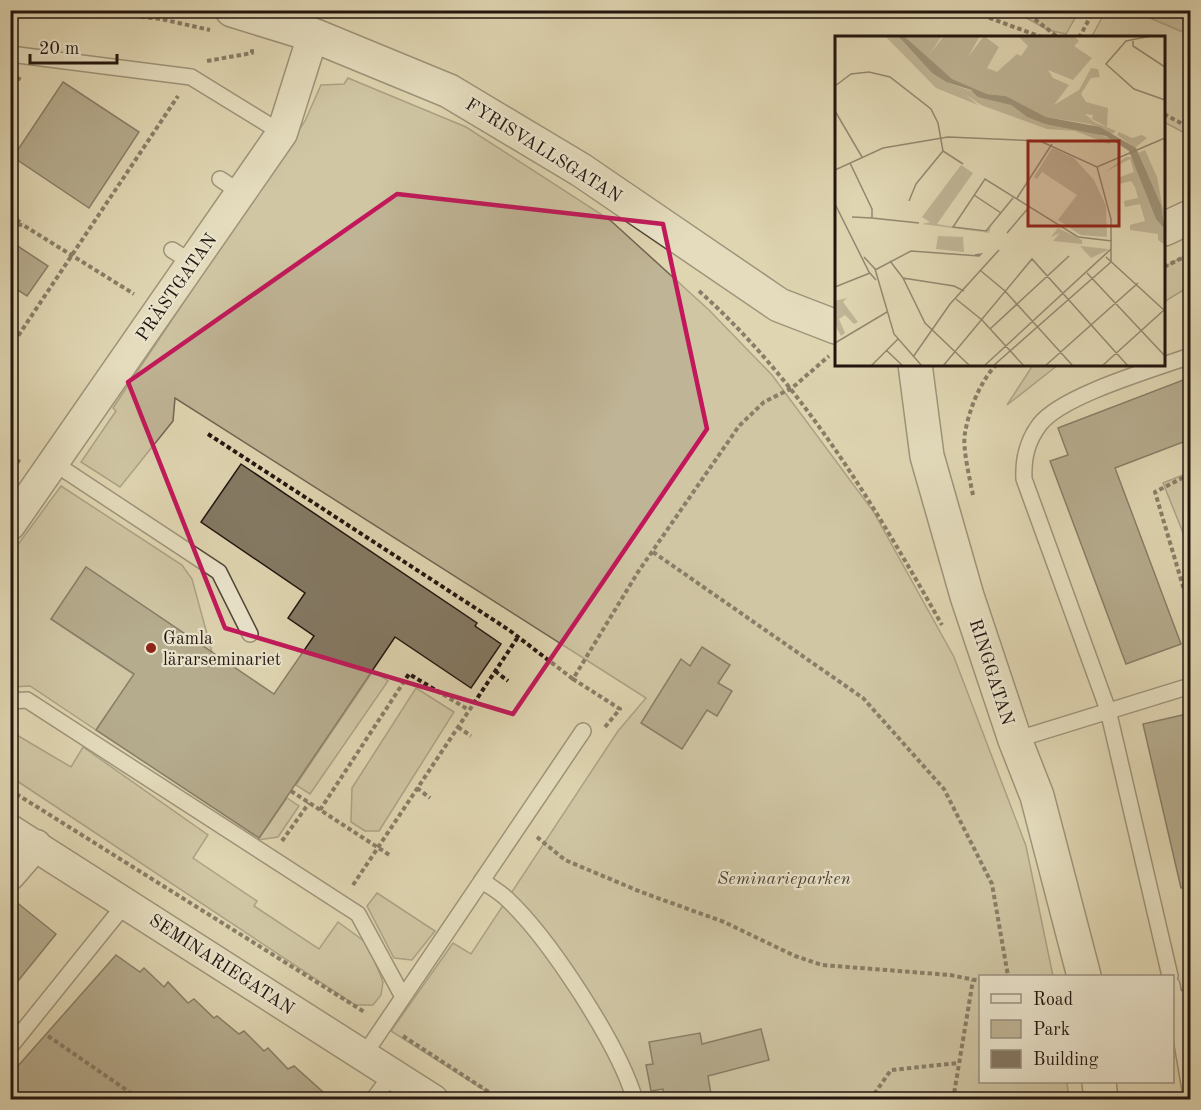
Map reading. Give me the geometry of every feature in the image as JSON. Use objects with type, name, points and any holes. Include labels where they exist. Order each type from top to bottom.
[{"type":"street","name":"FYRISVALLSGATAN","points":[[237,20],[313,35],[449,91],[580,170],[779,305],[834,338]]},
{"type":"street","name":"PRÄSTGATAN","points":[[12,521],[54,463],[67,428],[117,354],[160,310],[183,257],[230,186],[282,133],[313,35]]},
{"type":"street","points":[[1165,229],[1191,217]]},
{"type":"street","name":"RINGGATAN","points":[[915,366],[927,456],[967,596],[1014,740],[1037,796],[1084,975]]},
{"type":"street","name":"SEMINARIEGATAN","points":[[10,830],[433,1100]]},
{"type":"street","points":[[10,875],[36,845]]},
{"type":"street","points":[[1099,1083],[1101,1100]]},
{"type":"lane","points":[[10,54],[191,77],[282,133]]},
{"type":"lane","points":[[1165,366],[1191,356]]},
{"type":"lane","points":[[1164,366],[1072,400],[1042,422],[1029,441],[1023,461],[1024,479],[1108,710],[1170,975]]},
{"type":"lane","points":[[54,463],[219,572],[250,634]]},
{"type":"lane","points":[[1014,740],[1191,686]]},
{"type":"lane","points":[[10,701],[27,700],[358,914],[403,997]]},
{"type":"lane","points":[[364,1055],[579,736]]},
{"type":"lane","points":[[482,880],[507,899],[546,943],[612,1046],[635,1100]]},
{"type":"lane","points":[[10,1047],[126,903]]},
{"type":"lane","points":[[1178,996],[1191,1089]]},
{"type":"lane","points":[[373,1100],[393,1074]]},
{"type":"path","points":[[10,348],[200,64],[252,52],[237,20],[161,19],[81,10]]},
{"type":"path","points":[[968,10],[1039,36]]},
{"type":"path","points":[[1023,10],[1056,36]]},
{"type":"path","points":[[1080,36],[1094,10]]},
{"type":"path","points":[[1165,115],[1191,128]]},
{"type":"path","points":[[10,216],[160,310]]},
{"type":"path","points":[[10,225],[23,225]]},
{"type":"path","points":[[1165,267],[1191,254]]},
{"type":"path","points":[[692,284],[718,307],[792,388],[876,509],[947,633]]},
{"type":"path","points":[[573,679],[653,552],[739,426],[764,402],[792,388],[829,356],[834,338]]},
{"type":"path","points":[[975,501],[964,435],[973,404],[989,372],[995,366]]},
{"type":"path","points":[[208,434],[518,637],[573,679],[620,709],[597,739],[579,736]]},
{"type":"path","points":[[1191,474],[1155,492],[1191,610]]},
{"type":"path","points":[[653,552],[862,698],[944,789],[992,884],[1008,975]]},
{"type":"path","points":[[341,903],[518,637]]},
{"type":"path","points":[[495,672],[508,681]]},
{"type":"path","points":[[320,810],[409,674],[470,710]]},
{"type":"path","points":[[458,727],[471,736]]},
{"type":"path","points":[[417,788],[430,798]]},
{"type":"path","points":[[10,790],[385,1024],[501,1100]]},
{"type":"path","points":[[291,791],[391,856]]},
{"type":"path","points":[[270,857],[309,803]]},
{"type":"path","points":[[519,825],[565,860],[641,892],[724,922],[795,956],[822,965],[908,970],[979,981]]},
{"type":"path","points":[[953,1100],[973,980]]},
{"type":"path","points":[[29,1024],[141,1100]]},
{"type":"path","points":[[870,1100],[891,1070],[959,1063]]},
{"type":"highlighted area","points":[[397,194],[663,224],[707,429],[513,714],[225,628],[128,382]]},
{"type":"green space","points":[[1106,10],[1134,11],[1190,35],[1190,136],[1165,123],[1165,36],[1092,36]]},
{"type":"green space","points":[[1014,11],[1079,11],[1066,34],[1048,30]]},
{"type":"green space","name":"Seminarieparken","points":[[348,78],[466,127],[610,220],[709,310],[772,375],[873,511],[954,657],[1026,846],[1053,975],[979,975],[979,1083],[1067,1083],[1069,1099],[498,1099],[391,1031],[453,943],[471,954],[618,731],[646,698],[175,398],[173,421],[120,487],[81,462],[116,411],[113,408],[305,121],[321,85],[344,84]]},
{"type":"green space","points":[[1190,253],[1190,286],[1165,301],[1165,266]]},
{"type":"green space","points":[[1032,366],[1057,366],[1007,405]]},
{"type":"green space","points":[[1190,472],[1190,550],[1163,483]]},
{"type":"green space","points":[[61,486],[182,565],[192,579],[212,652],[86,567],[51,619],[151,686],[133,713],[115,702],[96,730],[30,686],[11,687],[11,554]]},
{"type":"green space","points":[[373,671],[388,681],[310,794],[296,785]]},
{"type":"green space","points":[[416,688],[454,712],[379,831],[365,831],[351,822],[352,788]]},
{"type":"green space","points":[[10,731],[71,767],[83,747],[208,835],[193,858],[257,901],[254,906],[319,949],[338,922],[368,944],[383,982],[381,995],[373,1005],[355,1005],[11,777]]},
{"type":"green space","points":[[287,798],[299,806],[278,837],[258,840]]},
{"type":"green space","points":[[377,893],[435,931],[412,960],[394,958],[367,906]]},
{"type":"shaded area","points":[[1134,11],[1190,11],[1190,35]]},
{"type":"building","points":[[63,82],[139,132],[89,208],[13,157]]},
{"type":"building","points":[[10,241],[48,266],[27,296],[10,285]]},
{"type":"building","points":[[1191,377],[1191,439],[1115,468],[1181,644],[1126,664],[1050,461],[1068,455],[1058,428]]},
{"type":"building","name":"Gamla lärarseminariet","points":[[241,464],[477,623],[475,626],[501,644],[471,688],[395,637],[259,838],[96,730],[134,674],[51,619],[86,567],[274,694],[314,636],[288,618],[305,593],[201,522]]},
{"type":"building","points":[[702,647],[730,665],[718,683],[732,691],[717,716],[707,710],[682,749],[641,723],[681,659],[690,666]]},
{"type":"building","points":[[1191,713],[1191,887],[1181,888],[1143,724]]},
{"type":"building","points":[[10,897],[56,934],[10,991]]},
{"type":"building","points":[[116,955],[140,972],[144,968],[164,987],[168,982],[188,1003],[194,999],[214,1018],[217,1016],[239,1034],[244,1031],[264,1051],[268,1048],[288,1069],[294,1066],[332,1100],[18,1100],[10,1092],[10,1075]]},
{"type":"building","points":[[761,1029],[769,1060],[708,1076],[712,1100],[665,1100],[663,1089],[651,1091],[646,1065],[653,1064],[649,1042],[700,1033],[702,1044]]},
{"type":"place","name":"Gamla lärarseminariet","points":[[151,648]]}]
